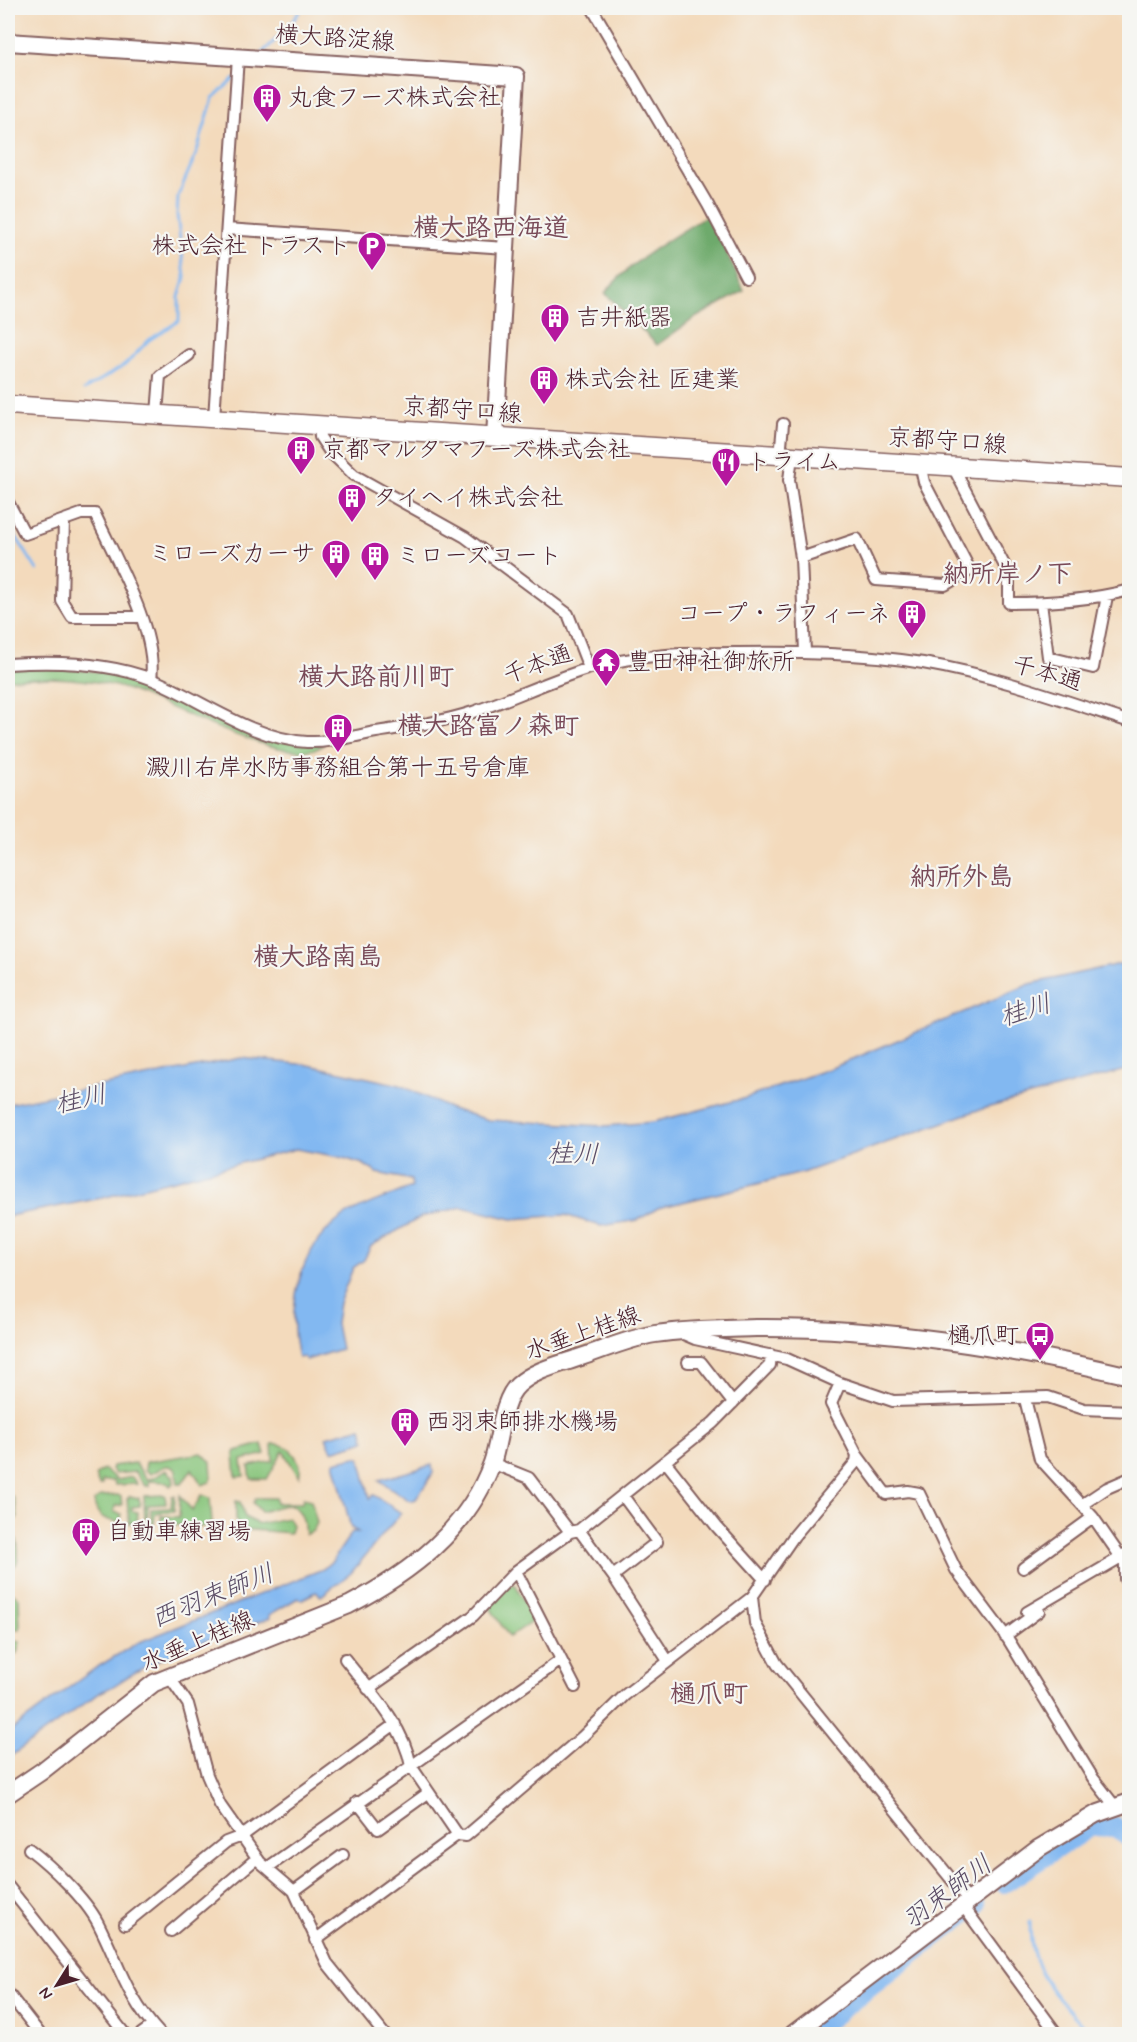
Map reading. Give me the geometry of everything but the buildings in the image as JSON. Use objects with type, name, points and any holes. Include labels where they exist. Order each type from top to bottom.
[{"type":"main road","name":"横大路淀線","points":[[8,42],[516,76],[506,248]]},
{"type":"main road","points":[[495,437],[506,248]]},
{"type":"main road","name":"京都守口線","points":[[8,405],[1130,478]]},
{"type":"main road","name":"水垂上桂線","points":[[8,1794],[42,1771],[134,1697],[168,1675],[260,1642],[349,1605],[401,1576],[424,1558],[451,1530],[475,1498],[492,1463],[510,1397],[516,1386],[524,1380],[612,1346],[653,1334],[678,1331],[811,1328],[990,1346],[1130,1376]]},
{"type":"main road","points":[[793,2034],[1039,1848],[1122,1803]]},
{"type":"street","points":[[592,8],[708,205],[746,277]]},
{"type":"street","points":[[214,418],[238,57]]},
{"type":"street","points":[[227,229],[506,248]]},
{"type":"street","points":[[157,414],[160,376],[189,355]]},
{"type":"street","points":[[783,424],[801,558],[805,652]]},
{"type":"street","points":[[319,425],[320,437],[330,452],[354,475],[465,537],[568,614],[589,668]]},
{"type":"street","points":[[801,558],[858,539],[876,580],[945,585],[970,570],[924,482],[920,464]]},
{"type":"street","points":[[953,467],[1009,574],[1009,603],[1041,603],[1107,596],[1130,590]]},
{"type":"street","points":[[8,502],[26,534],[81,514],[95,514],[139,616],[153,664],[151,679]]},
{"type":"street","points":[[64,520],[62,601],[72,617],[139,616]]},
{"type":"street","points":[[1041,603],[1048,657],[1093,668],[1107,596]]},
{"type":"street","name":"千本通","points":[[8,664],[113,669],[151,679],[204,707],[261,731],[307,742],[351,737],[472,712],[589,668],[636,659],[690,653],[805,652],[924,663],[1068,702],[1130,722]]},
{"type":"street","points":[[678,1331],[695,1340],[787,1359],[840,1383],[893,1401],[1048,1397],[1084,1409],[1130,1411]]},
{"type":"street","points":[[368,1689],[473,1616],[516,1571],[623,1496],[713,1423],[770,1365],[771,1355]]},
{"type":"street","points":[[688,1362],[701,1362],[733,1403]]},
{"type":"street","points":[[840,1383],[831,1404],[857,1455],[886,1494],[908,1491],[919,1493],[956,1570],[1005,1636],[1093,1778],[1122,1803]]},
{"type":"street","points":[[1025,1399],[1041,1459],[1125,1554],[1125,1579],[1130,1586]]},
{"type":"street","points":[[315,1940],[458,1835],[466,1836],[582,1737],[625,1695],[752,1597],[794,1536],[856,1462],[857,1455]]},
{"type":"street","points":[[665,1461],[717,1527],[765,1580]]},
{"type":"street","points":[[492,1463],[529,1478],[613,1576],[668,1661]]},
{"type":"street","points":[[1083,1504],[1107,1488],[1130,1478]]},
{"type":"street","points":[[613,1576],[657,1542],[623,1496]]},
{"type":"street","points":[[1023,1568],[1093,1517]]},
{"type":"street","points":[[1027,1612],[1125,1554]]},
{"type":"street","points":[[516,1571],[575,1687]]},
{"type":"street","points":[[1005,1636],[1072,1590],[1076,1581]]},
{"type":"street","points":[[752,1597],[755,1623],[777,1664],[966,1903],[1057,2034]]},
{"type":"street","points":[[345,1659],[395,1724],[408,1753],[411,1766],[458,1835]]},
{"type":"street","points":[[267,1868],[357,1802],[561,1660]]},
{"type":"street","points":[[168,1675],[188,1704],[207,1775],[220,1805],[257,1858],[294,1891],[314,1930],[315,1940],[327,1963],[384,2034]]},
{"type":"street","points":[[125,1924],[226,1842],[242,1836],[395,1724]]},
{"type":"street","points":[[357,1802],[378,1829],[428,1793]]},
{"type":"street","points":[[28,1849],[53,1868],[96,1920],[133,2001],[160,2034]]},
{"type":"street","points":[[294,1891],[343,1855]]},
{"type":"street","points":[[171,1931],[257,1858]]},
{"type":"street","points":[[8,1886],[125,2034]]},
{"type":"street","points":[[8,1993],[40,2034]]},
{"type":"street","points":[[141,2034],[152,2026]]},
{"type":"green space","points":[[709,214],[744,291],[695,318],[657,345],[605,293],[640,259]]},
{"type":"green space","points":[[39,667],[116,673],[259,734],[323,745],[306,751],[284,749],[256,742],[227,732],[145,696],[112,685],[67,679],[8,679],[8,669]]},
{"type":"green space","points":[[262,1444],[265,1454],[242,1460],[244,1476],[236,1477],[234,1455],[236,1451]]},
{"type":"green space","points":[[272,1444],[289,1449],[297,1459],[299,1477],[283,1451],[267,1479],[251,1479],[249,1466],[273,1461]]},
{"type":"green space","points":[[202,1453],[211,1462],[212,1478],[210,1482],[202,1485],[192,1469],[182,1484],[178,1484],[176,1470],[172,1467],[166,1466],[150,1474],[145,1470],[146,1462]]},
{"type":"green space","points":[[135,1463],[147,1479],[154,1478],[166,1470],[173,1476],[174,1483],[170,1486],[167,1482],[149,1481],[149,1486],[145,1486],[135,1472],[115,1474],[111,1469],[112,1466]]},
{"type":"green space","points":[[104,1469],[117,1480],[132,1477],[137,1484],[115,1485],[114,1481],[102,1481],[102,1485],[99,1485],[95,1476]]},
{"type":"green space","points":[[8,1493],[14,1499],[18,1517],[12,1523],[8,1523]]},
{"type":"green space","points":[[118,1495],[121,1497],[122,1505],[115,1506],[114,1512],[122,1514],[120,1522],[102,1517],[94,1501],[101,1496]]},
{"type":"green space","points":[[165,1495],[166,1504],[148,1505],[147,1523],[145,1523],[144,1496]]},
{"type":"green space","points":[[180,1495],[192,1511],[202,1495],[210,1498],[212,1523],[202,1527],[161,1524],[161,1516],[179,1517]]},
{"type":"green space","points":[[130,1496],[139,1498],[140,1506],[132,1507],[132,1511],[138,1512],[137,1524],[129,1523],[127,1499]]},
{"type":"green space","points":[[172,1496],[175,1496],[174,1511],[155,1513],[154,1524],[151,1524],[151,1509],[171,1508]]},
{"type":"green space","points":[[256,1498],[276,1498],[276,1503],[302,1503],[303,1498],[311,1500],[317,1523],[313,1531],[306,1534],[302,1517],[294,1507],[289,1505],[261,1512],[253,1503]]},
{"type":"green space","points":[[236,1501],[240,1502],[245,1517],[257,1524],[288,1518],[292,1525],[290,1533],[240,1529],[236,1520]]},
{"type":"green space","points":[[8,1535],[13,1535],[17,1540],[18,1554],[17,1562],[8,1570]]},
{"type":"green space","points":[[509,1584],[516,1585],[533,1621],[509,1637],[489,1606]]},
{"type":"green space","points":[[8,1592],[12,1592],[19,1598],[20,1629],[8,1629]]},
{"type":"green space","points":[[8,1640],[20,1642],[17,1653],[8,1661]]},
{"type":"water","name":"桂川","points":[[1129,962],[1129,1069],[975,1111],[802,1173],[658,1208],[638,1220],[601,1226],[565,1215],[512,1219],[462,1207],[421,1217],[371,1246],[364,1260],[353,1268],[339,1303],[336,1324],[341,1349],[306,1360],[304,1357],[298,1358],[295,1340],[295,1301],[305,1264],[314,1247],[325,1232],[347,1214],[412,1187],[411,1180],[377,1173],[363,1164],[340,1157],[296,1149],[102,1198],[8,1216],[8,1104],[241,1058],[309,1065],[400,1085],[451,1109],[489,1120],[605,1126],[653,1122],[746,1098],[834,1067],[1030,984]]},
{"type":"water","points":[[362,1427],[365,1441],[332,1451],[326,1437]]},
{"type":"water","points":[[360,1458],[370,1498],[374,1495],[401,1513],[351,1573],[321,1596],[316,1592],[301,1600],[298,1598],[269,1615],[270,1618],[151,1664],[97,1694],[8,1758],[8,1733],[94,1669],[137,1643],[323,1569],[333,1560],[352,1532],[358,1532],[351,1528],[334,1462]]},
{"type":"water","points":[[432,1465],[433,1473],[416,1499],[410,1501],[379,1480]]},
{"type":"waterway","points":[[263,52],[287,29],[302,8]]},
{"type":"waterway","points":[[84,390],[125,365],[149,340],[179,321],[179,297],[185,277],[177,215],[178,196],[196,154],[213,98],[234,79]]},
{"type":"waterway","points":[[8,524],[37,570]]},
{"type":"waterway","name":"羽束師川","points":[[1004,1883],[1091,1826],[1114,1827],[1130,1838]]},
{"type":"waterway","name":"羽束師川","points":[[809,2034],[976,1905]]},
{"type":"waterway","points":[[1030,1921],[1034,1956],[1047,1984],[1091,2034]]},
{"type":"place","name":"丸食フーズ株式会社","points":[[267,124]]},
{"type":"place","name":"株式会社 トラスト","points":[[372,272]]},
{"type":"place","name":"吉井紙器","points":[[555,344]]},
{"type":"place","name":"株式会社 匠建業","points":[[544,406]]},
{"type":"place","name":"京都マルタマフーズ株式会社","points":[[301,476]]},
{"type":"place","name":"トライム","points":[[726,488]]},
{"type":"place","name":"タイヘイ株式会社","points":[[352,524]]},
{"type":"place","name":"ミローズカーサ","points":[[336,580]]},
{"type":"place","name":"ミローズコート","points":[[375,582]]},
{"type":"place","name":"コープ・ラフィーネ","points":[[912,640]]},
{"type":"place","name":"豊田神社御旅所","points":[[606,688]]},
{"type":"place","name":"澱川右岸水防事務組合第十五号倉庫","points":[[338,754]]},
{"type":"place","name":"樋爪町","points":[[1040,1362]]},
{"type":"place","name":"西羽束師排水機場","points":[[405,1448]]},
{"type":"place","name":"自動車練習場","points":[[86,1558]]},
{"type":"district","name":"横大路西海道","points":[[491,229]]},
{"type":"district","name":"納所岸ノ下","points":[[1008,575]]},
{"type":"district","name":"横大路前川町","points":[[376,678]]},
{"type":"district","name":"横大路富ノ森町","points":[[488,727]]},
{"type":"district","name":"納所外島","points":[[962,878]]},
{"type":"district","name":"横大路南島","points":[[318,958]]},
{"type":"district","name":"樋爪町","points":[[709,1695]]},
{"type":"water label","name":"西羽束師川","points":[[213,1597]]}]
